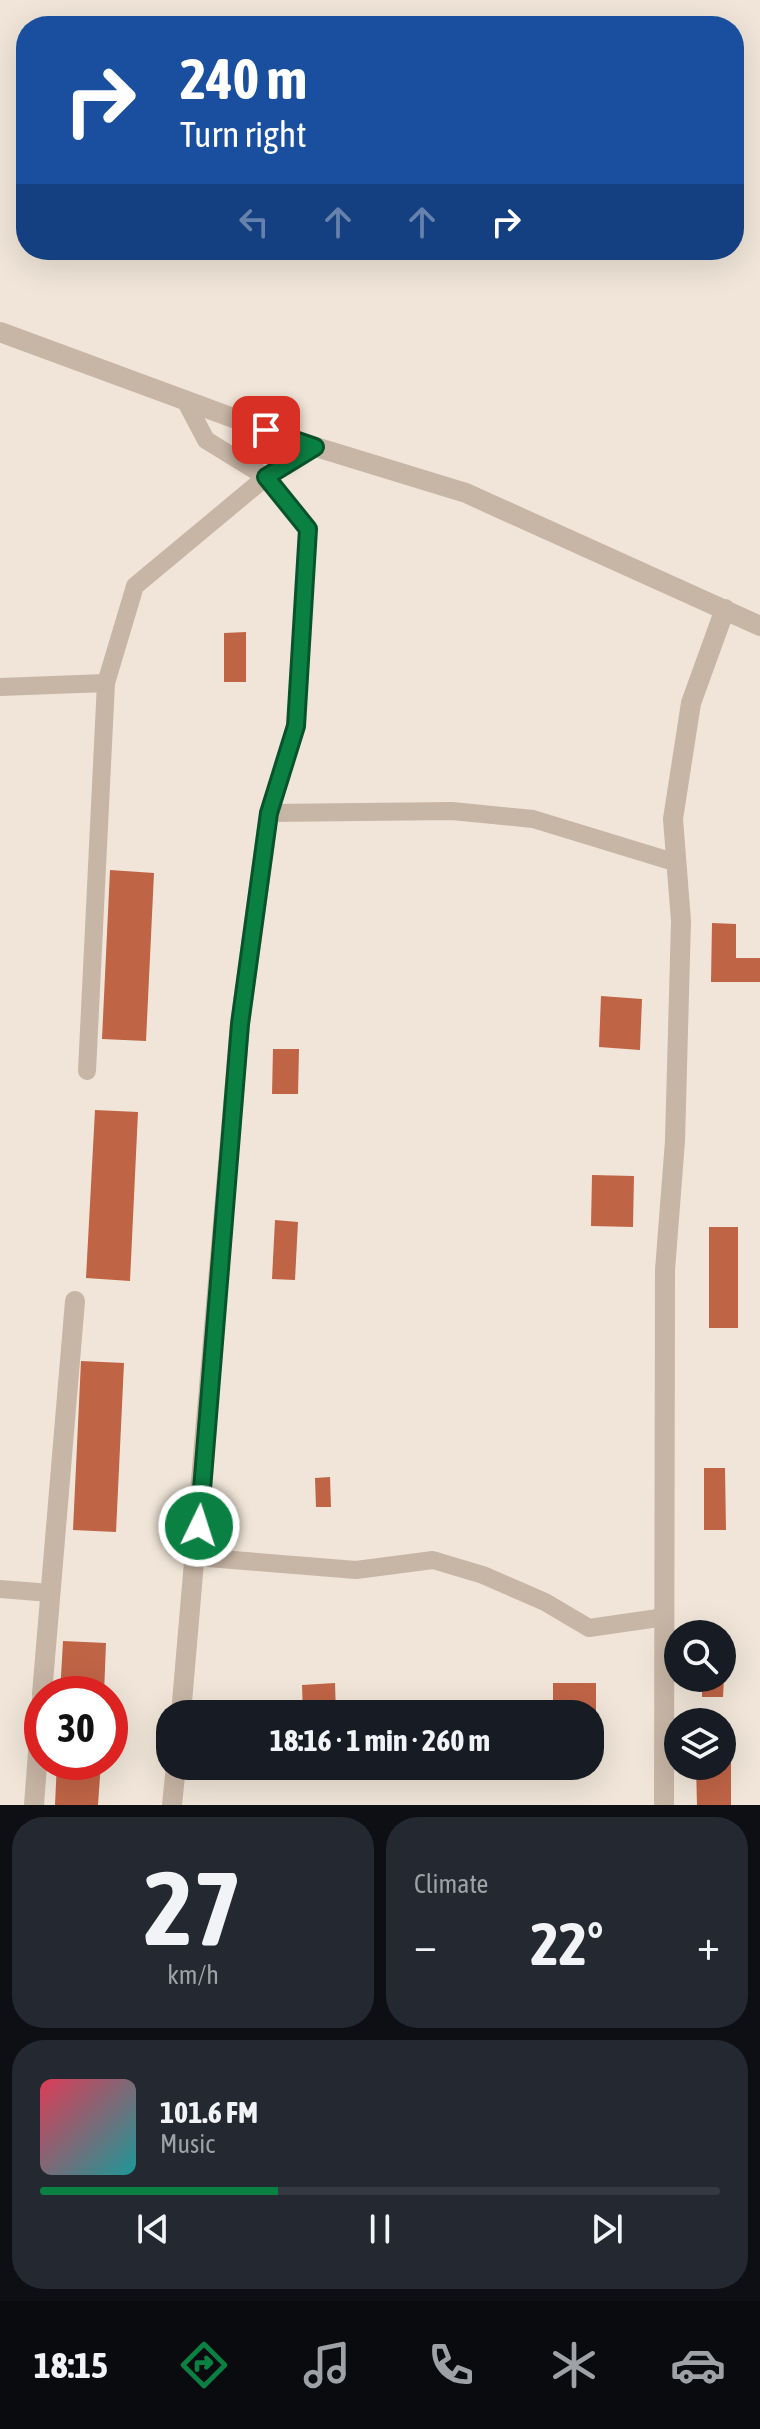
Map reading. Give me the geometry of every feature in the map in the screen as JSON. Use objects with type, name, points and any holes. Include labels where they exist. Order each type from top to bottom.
[{"type":"street","points":[[0,332],[315,447],[466,493],[760,626]]},
{"type":"street","points":[[664,1805],[665,1270],[675,1141],[681,921],[673,819],[691,703],[725,609]]},
{"type":"street","points":[[182,1700],[240,1024],[269,813]]},
{"type":"street","points":[[44,1676],[75,1301]]},
{"type":"street","points":[[34,1805],[36,1780]]},
{"type":"street","points":[[172,1805],[175,1780]]},
{"type":"lane","points":[[185,400],[206,440],[266,477],[308,529],[296,726],[269,813],[452,811],[533,819],[677,863]]},
{"type":"lane","points":[[87,1071],[106,683],[135,586],[266,477],[315,447]]},
{"type":"lane","points":[[0,687],[106,683]]},
{"type":"lane","points":[[196,1557],[356,1570],[433,1560],[483,1575],[545,1602],[589,1628],[665,1617]]},
{"type":"lane","points":[[0,1589],[50,1593]]},
{"type":"building","points":[[246,632],[246,682],[224,682],[224,633]]},
{"type":"building","points":[[110,870],[154,873],[146,1041],[102,1039]]},
{"type":"building","points":[[712,923],[736,924],[736,958],[760,958],[760,982],[711,982]]},
{"type":"building","points":[[601,996],[642,999],[640,1050],[599,1047]]},
{"type":"building","points":[[273,1049],[299,1049],[298,1094],[272,1094]]},
{"type":"building","points":[[95,1110],[138,1112],[130,1281],[86,1278]]},
{"type":"building","points":[[592,1175],[634,1176],[633,1227],[591,1226]]},
{"type":"building","points":[[275,1220],[298,1222],[295,1280],[272,1279]]},
{"type":"building","points":[[709,1227],[738,1227],[738,1328],[709,1328]]},
{"type":"building","points":[[81,1361],[124,1363],[116,1532],[73,1530]]},
{"type":"building","points":[[704,1468],[725,1468],[726,1530],[704,1530]]},
{"type":"building","points":[[330,1477],[331,1507],[316,1507],[315,1478]]},
{"type":"building","points":[[63,1641],[106,1643],[105,1676],[61,1676]]},
{"type":"building","points":[[335,1683],[336,1700],[303,1700],[302,1685]]},
{"type":"building","points":[[553,1683],[596,1683],[596,1700],[553,1700]]},
{"type":"building","points":[[702,1692],[723,1692],[723,1697],[702,1697]]},
{"type":"building","points":[[56,1780],[100,1780],[98,1805],[55,1805]]},
{"type":"building","points":[[696,1780],[731,1780],[731,1805],[697,1805]]},
{"type":"route","points":[[199,1526],[240,1024],[269,813],[296,726],[306,597],[308,529],[266,477],[315,447],[266,430]]}]
